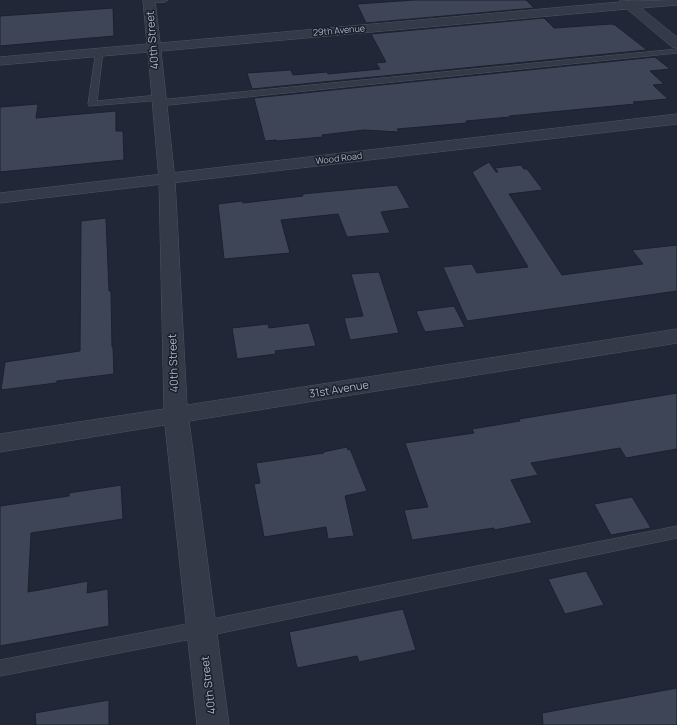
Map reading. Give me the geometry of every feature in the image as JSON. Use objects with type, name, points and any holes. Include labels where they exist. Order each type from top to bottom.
[{"type":"street","name":"40th Street","points":[[155,0],[154,48],[158,101],[167,180],[176,415],[213,725]]},
{"type":"street","name":"29th Avenue","points":[[0,61],[154,48],[627,3],[677,1]]},
{"type":"street","points":[[627,3],[677,44]]},
{"type":"street","name":"Wood Road","points":[[0,198],[167,180],[677,119]]},
{"type":"street","name":"31st Avenue","points":[[0,443],[677,336]]},
{"type":"lane","points":[[100,52],[92,104],[158,101],[677,51]]},
{"type":"lane","points":[[0,668],[202,629],[677,532]]},
{"type":"building","points":[[414,0],[526,0],[534,8],[366,23],[357,4]]},
{"type":"building","points":[[113,8],[114,36],[0,46],[0,16]]},
{"type":"building","points":[[544,18],[554,28],[615,25],[647,50],[252,89],[247,73],[291,70],[293,75],[327,72],[328,74],[380,69],[376,63],[386,62],[371,34]]},
{"type":"building","points":[[655,57],[670,69],[650,71],[664,84],[653,85],[668,99],[633,102],[635,104],[466,121],[467,123],[397,129],[399,132],[364,130],[322,135],[323,137],[265,141],[254,98]]},
{"type":"building","points":[[38,104],[36,118],[116,111],[116,131],[123,131],[124,160],[0,172],[0,107]]},
{"type":"building","points":[[489,162],[496,172],[498,172],[495,168],[521,165],[524,169],[527,169],[543,190],[509,194],[562,275],[643,264],[632,250],[677,245],[677,291],[467,321],[443,267],[472,264],[477,273],[528,267],[472,172]]},
{"type":"building","points":[[397,185],[410,208],[381,212],[390,233],[347,237],[338,214],[281,220],[290,253],[224,259],[218,204],[242,201],[243,203],[303,196],[302,194]]},
{"type":"building","points":[[106,218],[109,291],[111,291],[114,374],[1,390],[5,362],[80,351],[81,221]]},
{"type":"building","points":[[379,272],[399,333],[350,340],[344,318],[363,316],[351,274]]},
{"type":"building","points":[[454,306],[465,327],[425,332],[416,311]]},
{"type":"building","points":[[309,323],[316,346],[275,351],[276,354],[237,359],[232,328],[268,324],[269,328]]},
{"type":"building","points":[[677,393],[677,449],[626,458],[620,448],[531,463],[538,475],[511,480],[532,523],[494,530],[494,528],[412,540],[404,510],[428,507],[405,443],[474,433],[472,429],[520,421],[519,419]]},
{"type":"building","points":[[347,447],[348,450],[350,449],[367,491],[345,496],[354,536],[328,539],[326,527],[264,537],[254,484],[260,483],[256,463],[324,453],[323,452]]},
{"type":"building","points":[[121,485],[123,519],[31,533],[28,592],[88,581],[87,593],[108,589],[109,626],[0,646],[0,506],[69,496],[69,493]]},
{"type":"building","points":[[632,497],[651,528],[611,535],[594,504]]},
{"type":"building","points":[[586,571],[604,605],[565,614],[548,579]]},
{"type":"building","points":[[403,609],[416,650],[359,662],[357,656],[297,668],[289,632]]},
{"type":"building","points":[[677,688],[677,725],[543,725],[542,713]]},
{"type":"building","points":[[109,700],[109,725],[36,725],[35,713]]}]
